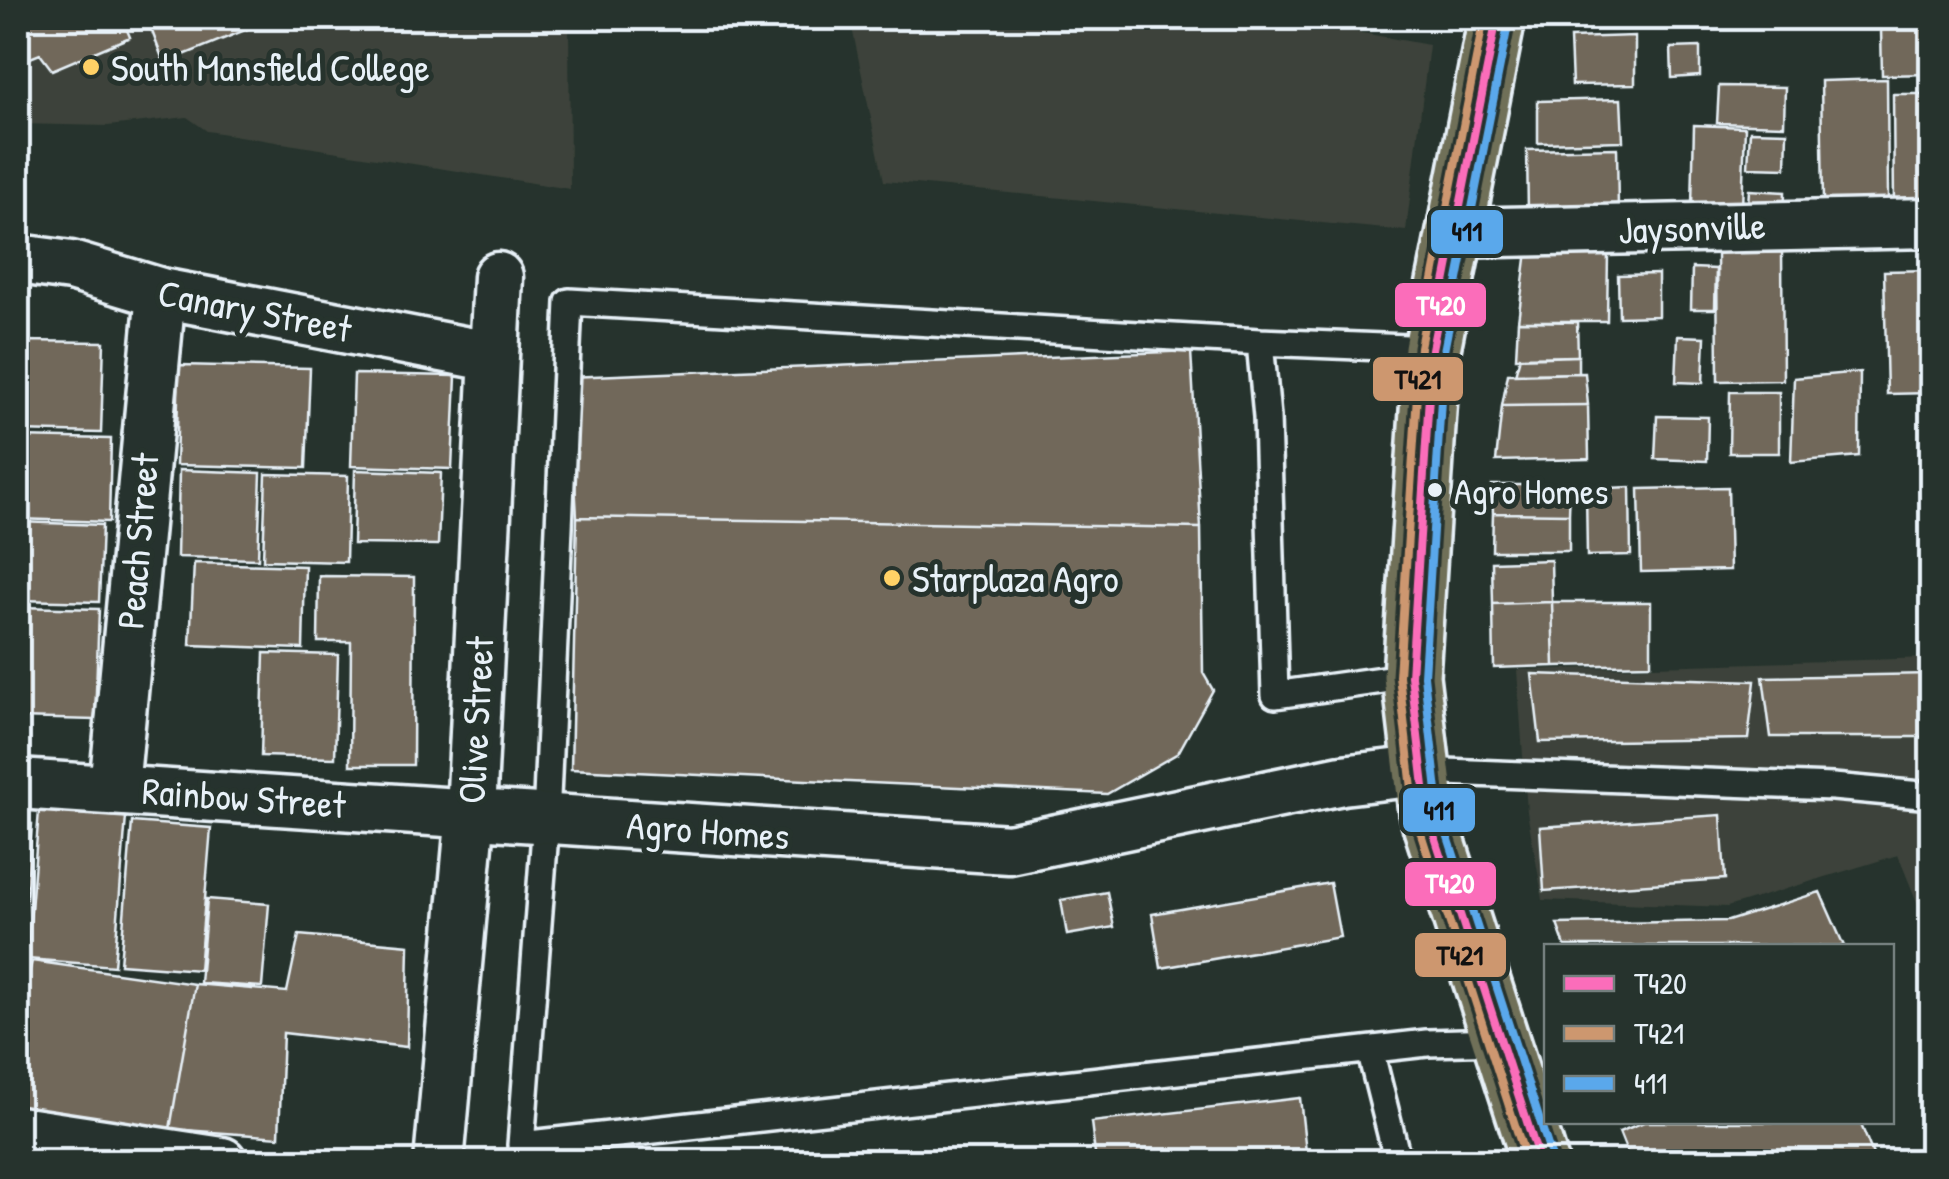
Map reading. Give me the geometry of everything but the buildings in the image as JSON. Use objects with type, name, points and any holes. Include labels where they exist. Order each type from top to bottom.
[{"type":"highway","points":[[1497,18],[1432,349],[1410,676],[1419,771],[1438,851],[1540,1162]]},
{"type":"street","name":"Jaysonville","points":[[1452,233],[1932,223]]},
{"type":"street","name":"Canary Street","points":[[18,260],[71,266],[160,293],[494,357]]},
{"type":"street","name":"Olive Street","points":[[440,1162],[471,812],[498,277]]},
{"type":"street","name":"Peach Street","points":[[114,788],[160,293]]},
{"type":"street","name":"Agro Homes","points":[[471,812],[1010,849],[1342,780],[1419,771]]},
{"type":"street","name":"Rainbow Street","points":[[18,784],[471,812]]},
{"type":"street","points":[[18,1131],[222,1162]]},
{"type":"lane","points":[[1432,349],[569,302],[546,820],[521,1145],[1370,1050],[1500,1041]]},
{"type":"lane","points":[[1260,342],[1267,416],[1275,695],[1410,676]]},
{"type":"lane","points":[[1419,771],[1833,787],[1932,796]]},
{"type":"lane","points":[[1370,1050],[1398,1162]]},
{"type":"shaded area","points":[[18,18],[569,18],[570,189],[207,131],[187,117],[108,126],[18,124]]},
{"type":"shaded area","points":[[850,18],[1280,18],[1429,45],[1406,231],[884,181]]},
{"type":"shaded area","points":[[1931,658],[1931,937],[1898,855],[1727,907],[1543,900],[1527,812],[1517,670]]},
{"type":"transit line","name":"T421","points":[[1484,18],[1420,347],[1399,676],[1415,815],[1527,1162]]},
{"type":"transit line","name":"T420","points":[[1497,18],[1432,349],[1411,676],[1427,812],[1540,1162]]},
{"type":"transit line","name":"411","points":[[1509,20],[1444,351],[1424,676],[1439,809],[1552,1158]]},
{"type":"place","name":"South Mansfield College","points":[[91,67]]},
{"type":"place","name":"Agro Homes","points":[[1435,490]]},
{"type":"place","name":"Starplaza Agro","points":[[892,578]]}]
